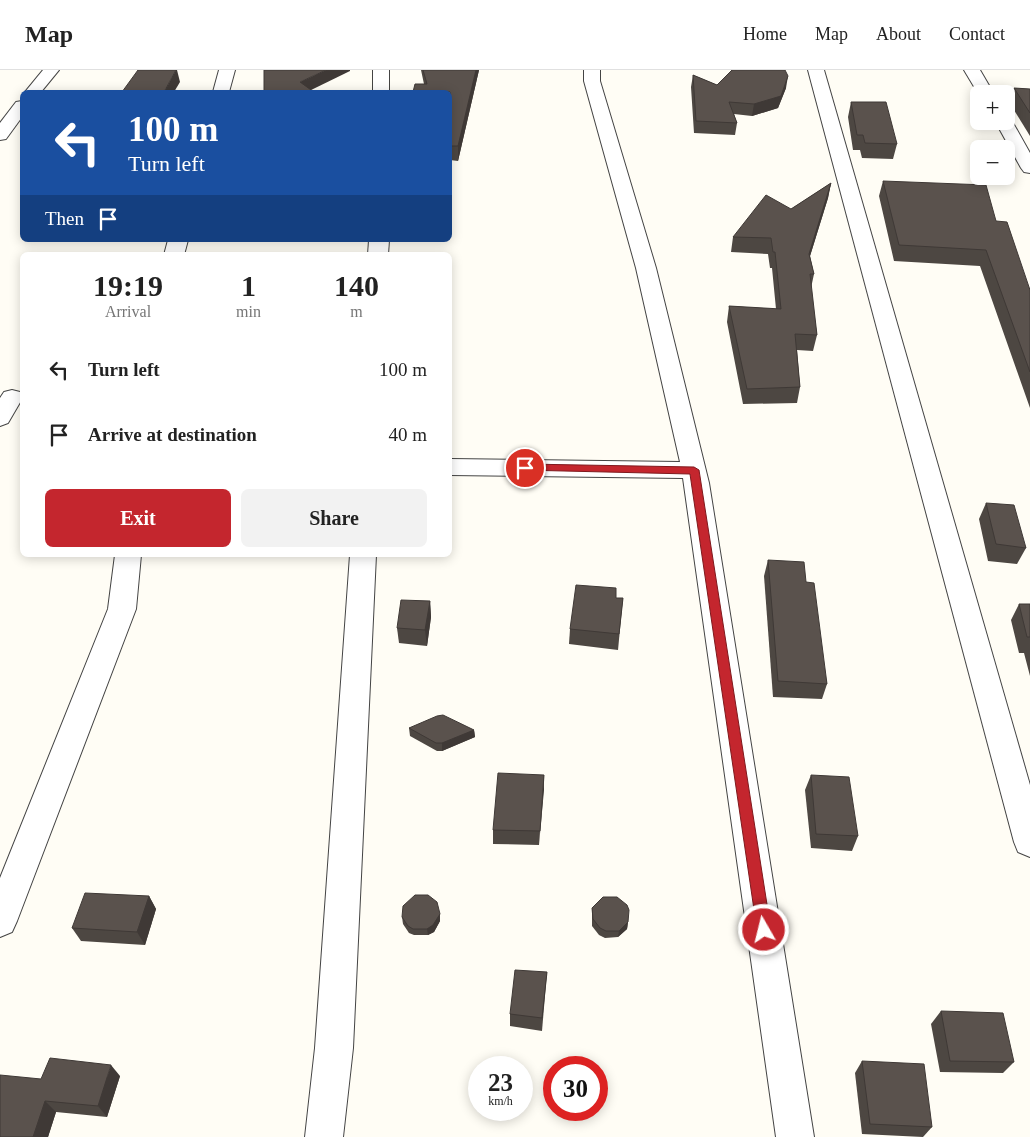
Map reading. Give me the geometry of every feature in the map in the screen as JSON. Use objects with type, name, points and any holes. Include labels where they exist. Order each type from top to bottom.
[{"type":"street","points":[[35,90],[51,70]]},
{"type":"street","points":[[222,90],[227,70]]},
{"type":"street","points":[[381,70],[381,90]]},
{"type":"street","points":[[592,70],[592,81],[646,268],[694,470],[795,1137]]},
{"type":"street","points":[[816,70],[1030,842]]},
{"type":"street","points":[[972,70],[981,85]]},
{"type":"street","points":[[0,135],[20,109]]},
{"type":"street","points":[[1007,130],[1030,168]]},
{"type":"street","points":[[0,418],[12,397]]},
{"type":"street","points":[[452,467],[694,470]]},
{"type":"street","points":[[0,921],[122,608],[128,557]]},
{"type":"street","points":[[324,1137],[334,1048],[363,557]]},
{"type":"building","points":[[138,70],[176,70],[165,90],[123,90]]},
{"type":"building","points":[[264,70],[326,70],[300,82],[311,90],[264,90]]},
{"type":"building","points":[[423,70],[476,70],[458,146],[452,146],[452,90],[414,90],[415,84],[427,84]]},
{"type":"building","points":[[732,70],[785,70],[788,76],[781,96],[754,104],[729,102],[737,123],[696,121],[693,75],[717,85]]},
{"type":"building","points":[[1015,88],[1030,89],[1030,113],[1015,90]]},
{"type":"building","points":[[851,102],[886,102],[897,144],[865,143],[863,135],[857,135]]},
{"type":"building","points":[[883,181],[986,185],[996,221],[1007,222],[1030,290],[1030,372],[986,250],[899,245]]},
{"type":"building","points":[[831,183],[809,254],[814,274],[810,274],[817,335],[795,334],[800,387],[747,389],[729,306],[781,309],[775,252],[773,252],[771,238],[733,237],[766,195],[791,209]]},
{"type":"building","points":[[986,503],[1014,505],[1026,548],[996,544]]},
{"type":"building","points":[[768,560],[804,562],[806,582],[814,583],[827,684],[778,681]]},
{"type":"building","points":[[576,585],[616,588],[616,598],[623,598],[619,634],[570,629]]},
{"type":"building","points":[[401,600],[430,601],[425,630],[397,628]]},
{"type":"building","points":[[1019,604],[1030,604],[1030,637],[1027,637]]},
{"type":"building","points":[[443,715],[474,730],[442,743],[436,743],[409,728],[437,716]]},
{"type":"building","points":[[498,773],[544,775],[540,831],[493,830]]},
{"type":"building","points":[[811,775],[849,777],[858,836],[816,834]]},
{"type":"building","points":[[85,893],[149,896],[137,932],[72,928]]},
{"type":"building","points":[[415,895],[428,895],[437,902],[440,914],[433,925],[427,929],[413,929],[408,926],[402,917],[403,906]]},
{"type":"building","points":[[603,897],[617,897],[627,905],[629,910],[628,922],[619,931],[606,931],[600,928],[593,919],[592,908]]},
{"type":"building","points":[[515,970],[547,972],[542,1018],[510,1014]]},
{"type":"building","points":[[941,1011],[1003,1013],[1014,1062],[950,1061]]},
{"type":"building","points":[[50,1058],[111,1065],[98,1106],[45,1101],[33,1137],[0,1137],[0,1075],[41,1079]]},
{"type":"building","points":[[862,1061],[924,1064],[932,1127],[870,1124]]},
{"type":"route","points":[[525,468],[694,470],[764,930]]}]
